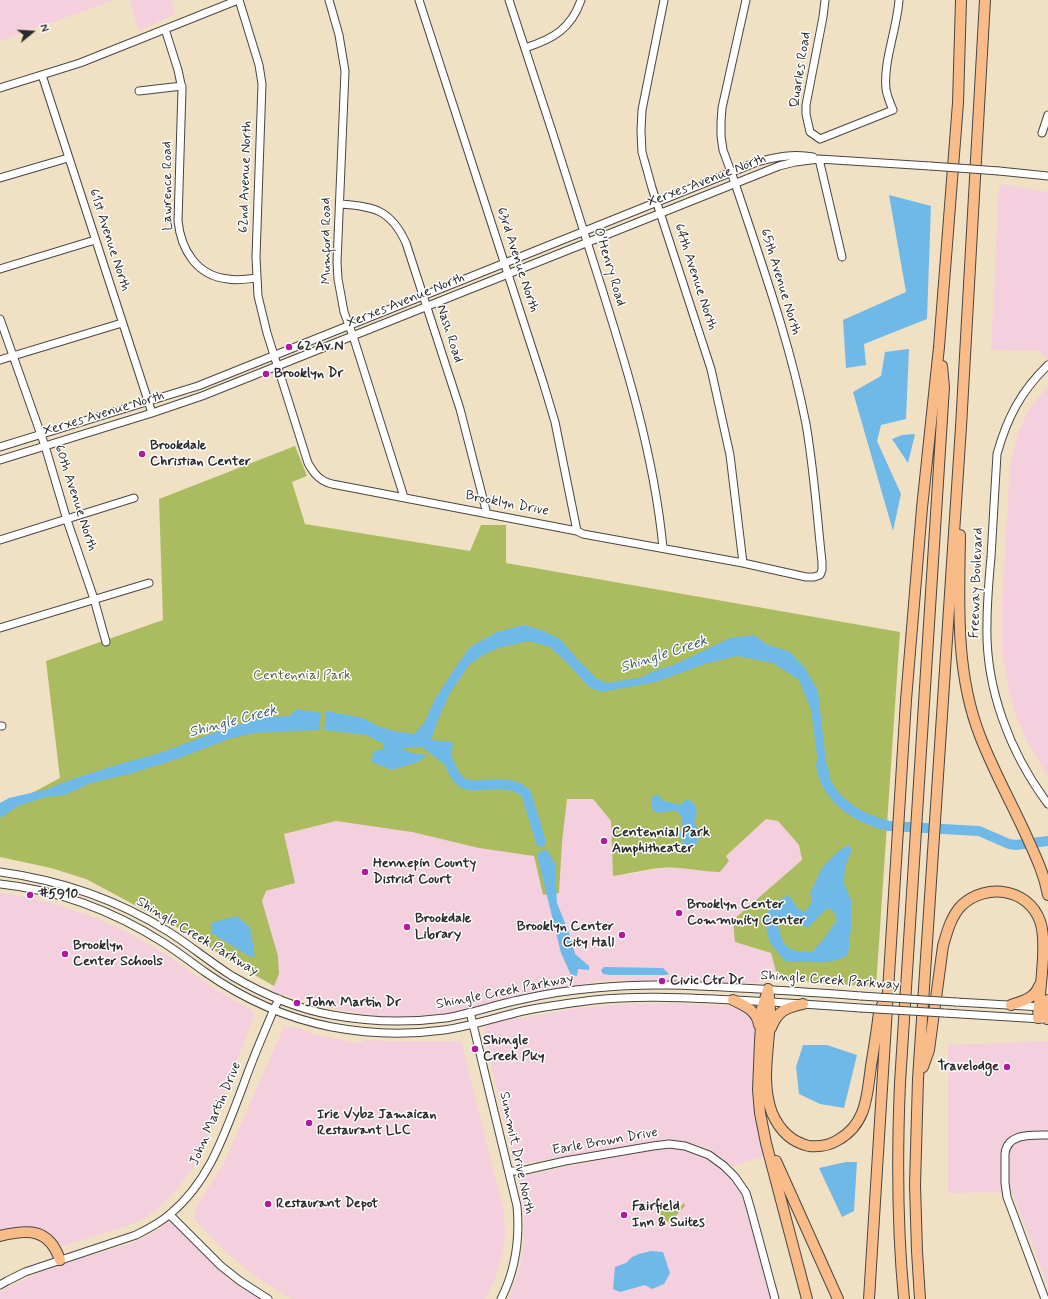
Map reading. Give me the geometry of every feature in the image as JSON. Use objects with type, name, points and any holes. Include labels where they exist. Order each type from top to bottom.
[{"type":"highway","points":[[869,1299],[914,599],[939,347],[958,103],[961,0]]},
{"type":"highway","points":[[920,1299],[915,1185],[918,1078],[961,427],[985,0]]},
{"type":"highway","points":[[904,1299],[899,1224],[898,1139],[916,818],[944,387],[939,347]]},
{"type":"highway","points":[[961,427],[959,599],[964,676],[971,708],[980,737],[1037,858],[1048,895]]},
{"type":"highway","points":[[918,1078],[929,1050],[943,946],[946,935],[954,915],[967,902],[984,893],[1002,891],[1013,894],[1028,903],[1038,917],[1042,929],[1043,942],[1041,978],[1045,1005],[1044,1019]]},
{"type":"highway","points":[[1012,1005],[1034,995],[1041,978]]},
{"type":"highway","points":[[768,989],[768,1049]]},
{"type":"highway","points":[[803,1004],[788,1007],[777,1016],[770,1030],[766,1068],[768,1097],[773,1113],[781,1129],[790,1137],[805,1145],[817,1146],[836,1142],[846,1135],[856,1125],[864,1108],[879,1012],[888,994]]},
{"type":"highway","points":[[733,1000],[756,1014],[759,1026],[760,1041],[758,1090],[760,1113],[766,1143],[807,1299]]},
{"type":"highway","points":[[760,1041],[767,1002]]},
{"type":"highway","points":[[760,1113],[778,1167],[838,1299]]},
{"type":"highway","points":[[0,1236],[20,1231],[39,1234],[53,1245],[60,1260]]},
{"type":"street","points":[[0,88],[80,63],[239,0]]},
{"type":"street","name":"62nd Avenue North","points":[[239,0],[259,65],[262,84],[256,278],[262,314],[274,356]]},
{"type":"street","name":"Mumford Road","points":[[329,0],[339,35],[344,71],[337,262],[338,279],[343,307],[404,498]]},
{"type":"street","name":"63rd Avenue North","points":[[419,0],[555,422],[577,531]]},
{"type":"street","name":"O'Henry Road","points":[[509,0],[623,353],[645,438],[663,548]]},
{"type":"street","points":[[525,48],[550,39],[560,32],[569,23],[581,0]]},
{"type":"street","name":"64th Avenue North","points":[[664,0],[645,91],[641,131],[642,152],[711,369],[730,455],[743,563]]},
{"type":"street","name":"65th Avenue North","points":[[746,0],[722,108],[721,136],[723,150],[732,172],[780,321],[802,405],[816,492],[822,562],[822,570],[820,575]]},
{"type":"street","name":"Quarles Road","points":[[825,0],[806,105],[806,114],[810,132],[820,139],[893,110],[886,91],[886,79],[887,66],[898,13],[898,0]]},
{"type":"street","name":"Lawrence Road","points":[[165,29],[180,75],[182,86],[178,221],[182,244],[188,255],[205,272],[216,277],[228,279],[240,280],[256,278]]},
{"type":"street","name":"61st Avenue North","points":[[42,75],[152,413]]},
{"type":"street","points":[[139,91],[182,86]]},
{"type":"street","points":[[1042,133],[1048,115]]},
{"type":"street","name":"Xerxes Avenue North","points":[[0,447],[198,386],[757,162],[781,157],[804,156],[819,159],[999,171],[1048,176]]},
{"type":"street","points":[[0,178],[68,158]]},
{"type":"street","points":[[819,159],[842,257]]},
{"type":"street","name":"Xerxes Avenue North","points":[[0,460],[187,402],[735,183],[787,164],[819,159]]},
{"type":"street","name":"Nash Road","points":[[340,204],[366,206],[371,208],[386,215],[395,223],[401,232],[406,243],[467,432],[487,514]]},
{"type":"street","points":[[0,269],[95,240]]},
{"type":"street","name":"60th Avenue North","points":[[0,319],[45,446],[67,520],[94,599],[106,642]]},
{"type":"street","points":[[0,360],[122,322]]},
{"type":"street","name":"Brooklyn Drive","points":[[274,356],[308,463],[318,477],[324,482],[577,531],[583,534],[743,563],[806,577],[820,575]]},
{"type":"street","name":"Freeway Boulevard","points":[[1048,365],[1026,390],[1010,416],[997,454],[986,624],[990,665],[1000,711],[1011,740],[1026,772],[1048,804]]},
{"type":"street","points":[[0,540],[134,498]]},
{"type":"street","points":[[0,628],[149,583]]},
{"type":"street","name":"Shingle Creek Parkway","points":[[0,872],[35,877],[86,892],[123,908],[169,932],[233,976],[279,999],[330,1015],[355,1019],[420,1021],[445,1018],[536,996],[616,986],[662,984],[768,989],[956,1002],[1045,1005]]},
{"type":"street","name":"Shingle Creek Parkway","points":[[0,884],[58,896],[112,915],[164,943],[228,987],[252,1000],[283,1014],[333,1027],[381,1033],[443,1030],[474,1024],[522,1011],[596,1000],[662,996],[1044,1019]]},
{"type":"street","name":"John Martin Drive","points":[[0,1285],[7,1280],[25,1272],[136,1235],[153,1226],[170,1214],[197,1186],[212,1162],[279,999]]},
{"type":"street","name":"Summit Drive North","points":[[470,1012],[509,1171],[516,1206],[518,1234],[516,1252],[512,1270],[501,1299]]},
{"type":"street","points":[[1045,1299],[1007,1198],[1005,1183],[1005,1154],[1009,1144],[1018,1137],[1048,1134]]},
{"type":"street","name":"Earle Brown Drive","points":[[509,1171],[521,1171],[571,1160],[669,1144],[686,1146],[709,1155],[724,1166],[735,1177],[746,1194],[775,1299]]},
{"type":"street","points":[[170,1214],[221,1266],[240,1281],[268,1299]]},
{"type":"shaded area","points":[[0,0],[114,0],[0,41]]},
{"type":"shaded area","points":[[129,0],[171,0],[175,14],[139,31]]},
{"type":"shaded area","points":[[999,184],[1048,192],[1048,361],[1039,351],[991,350]]},
{"type":"shaded area","points":[[1048,386],[1048,777],[1027,741],[1017,718],[1009,692],[1002,653],[1002,603],[1010,465],[1018,434],[1029,409]]},
{"type":"shaded area","points":[[567,799],[593,799],[611,821],[613,875],[625,875],[662,868],[687,868],[720,872],[727,858],[726,856],[766,819],[778,821],[799,845],[802,860],[733,920],[735,942],[771,953],[778,979],[756,983],[629,981],[623,979],[601,981],[500,1000],[448,1015],[417,1017],[381,1017],[334,1009],[270,991],[279,974],[262,901],[266,891],[295,883],[284,834],[336,821],[412,832],[479,848],[534,856],[543,895],[562,842]]},
{"type":"shaded area","points":[[0,893],[16,895],[58,905],[99,919],[125,931],[169,956],[210,986],[249,1008],[255,1014],[204,1146],[197,1162],[184,1180],[168,1199],[151,1214],[141,1220],[59,1247],[43,1230],[20,1227],[0,1232]]},
{"type":"shaded area","points":[[678,1003],[743,1007],[753,1015],[757,1034],[753,1081],[755,1111],[766,1156],[732,1166],[721,1157],[704,1147],[686,1142],[660,1141],[520,1164],[515,1163],[513,1160],[484,1035],[485,1028],[489,1023],[507,1018],[522,1018],[572,1009],[622,1004]]},
{"type":"shaded area","points":[[284,1027],[296,1027],[317,1035],[358,1043],[366,1040],[461,1041],[504,1212],[504,1248],[494,1281],[485,1299],[291,1299],[252,1274],[224,1250],[194,1219],[196,1207],[224,1163]]},
{"type":"shaded area","points":[[1048,1041],[1048,1285],[1012,1192],[948,1193],[948,1045]]},
{"type":"shaded area","points":[[668,1148],[687,1150],[703,1156],[720,1167],[734,1182],[745,1201],[771,1299],[509,1299],[520,1267],[523,1250],[524,1214],[518,1182],[520,1176],[649,1150]]},
{"type":"shaded area","points":[[170,1220],[218,1269],[237,1285],[260,1299],[0,1299],[0,1293],[2,1290],[27,1278],[54,1266],[133,1243],[158,1230]]},
{"type":"green space","name":"Centennial Park","points":[[295,446],[307,476],[292,482],[305,524],[470,551],[481,525],[506,525],[506,563],[900,632],[876,987],[778,979],[771,953],[735,942],[733,920],[802,860],[799,845],[778,821],[766,819],[726,856],[729,861],[720,872],[668,868],[649,869],[613,876],[611,821],[593,799],[567,799],[562,842],[559,893],[543,895],[534,856],[479,848],[412,832],[336,821],[284,834],[295,883],[266,891],[262,901],[278,956],[279,974],[274,986],[237,965],[189,934],[86,879],[51,868],[0,857],[0,810],[60,778],[46,661],[163,620],[159,499]]},
{"type":"green space","points":[[673,1203],[681,1206],[684,1203],[685,1206],[671,1221],[665,1222],[661,1218],[658,1204]]},
{"type":"water","points":[[889,195],[931,206],[927,319],[864,344],[866,365],[846,368],[843,320],[906,292]]},
{"type":"water","points":[[909,349],[906,419],[881,425],[877,441],[901,494],[893,531],[853,392],[881,376],[885,352]]},
{"type":"water","points":[[915,434],[908,463],[892,439],[902,435]]},
{"type":"water","points":[[524,625],[541,630],[560,639],[597,679],[607,683],[639,678],[654,671],[676,664],[730,638],[754,635],[766,644],[790,652],[805,668],[818,691],[826,762],[830,775],[820,778],[811,710],[799,680],[773,663],[737,656],[705,664],[656,682],[602,692],[590,688],[550,647],[528,641],[498,648],[483,655],[469,665],[450,693],[438,720],[431,740],[453,742],[450,769],[422,747],[401,748],[412,753],[427,755],[418,762],[392,770],[372,762],[373,751],[382,750],[384,744],[366,735],[324,730],[326,711],[363,718],[380,727],[414,734],[424,723],[435,699],[470,647],[497,632]]},
{"type":"water","points":[[296,709],[321,713],[319,730],[255,733],[229,739],[177,759],[133,773],[91,783],[65,795],[46,797],[18,806],[0,818],[0,803],[9,798],[48,789],[67,781],[123,763],[157,754],[227,728],[267,717],[290,716]]},
{"type":"water","points":[[659,795],[663,801],[678,805],[687,799],[694,803],[697,812],[694,823],[699,831],[700,838],[694,845],[691,847],[688,846],[681,839],[679,834],[682,828],[682,822],[681,816],[677,811],[655,812],[651,805],[651,797]]},
{"type":"water","points":[[848,845],[852,849],[845,867],[844,883],[851,900],[851,928],[848,955],[841,959],[826,962],[786,962],[770,943],[765,916],[781,899],[789,895],[797,908],[805,912],[812,902],[810,893],[822,868],[837,852]],"holes":[[[828,908],[834,912],[837,920],[823,940],[812,952],[792,950],[788,948],[782,939],[778,925],[790,920],[808,928]]]},
{"type":"water","points":[[543,850],[547,850],[555,864],[557,903],[571,938],[575,954],[589,966],[589,970],[578,969],[577,976],[571,975],[561,953],[538,859],[538,853]]},
{"type":"water","points":[[236,916],[250,927],[255,957],[247,955],[211,933],[211,923]]},
{"type":"water","points":[[604,967],[663,968],[669,974],[611,975],[603,974],[601,970]]},
{"type":"water","points":[[803,1045],[827,1045],[857,1055],[844,1108],[820,1104],[799,1094],[796,1067]]},
{"type":"water","points":[[846,1162],[857,1162],[854,1211],[842,1217],[819,1168]]},
{"type":"water","points":[[651,1251],[663,1252],[670,1273],[664,1284],[652,1289],[645,1285],[620,1292],[613,1289],[615,1267],[626,1263],[632,1257]]},
{"type":"waterway","points":[[444,753],[455,776],[467,785],[509,785],[526,793],[541,842]]},
{"type":"waterway","name":"Shingle Creek","points":[[821,764],[824,776],[836,797],[855,813],[877,823],[889,826],[979,831],[1009,844],[1016,845],[1048,841]]},
{"type":"place","name":"62 Av N","points":[[289,347]]},
{"type":"place","name":"Brooklyn Dr","points":[[266,374]]},
{"type":"place","name":"Brookdale Christian Center","points":[[142,454]]},
{"type":"place","name":"Centennial Park Amphitheater","points":[[604,841]]},
{"type":"place","name":"Hennepin County District Court","points":[[365,872]]},
{"type":"place","name":"#5910","points":[[30,895]]},
{"type":"place","name":"Brooklyn Center Community Center","points":[[679,913]]},
{"type":"place","name":"Brookdale Library","points":[[407,927]]},
{"type":"place","name":"Brooklyn Center City Hall","points":[[622,935]]},
{"type":"place","name":"Brooklyn Center Schools","points":[[65,954]]},
{"type":"place","name":"Civic Ctr Dr","points":[[662,981]]},
{"type":"place","name":"John Martin Dr","points":[[297,1003]]},
{"type":"place","name":"Shingle Creek Pky","points":[[475,1049]]},
{"type":"place","name":"Travelodge","points":[[1007,1067]]},
{"type":"place","name":"Irie Vybz Jamaican Restaurant LLC","points":[[309,1123]]},
{"type":"place","name":"Restaurant Depot","points":[[268,1204]]},
{"type":"place","name":"Fairfield Inn & Suites","points":[[624,1215]]}]
